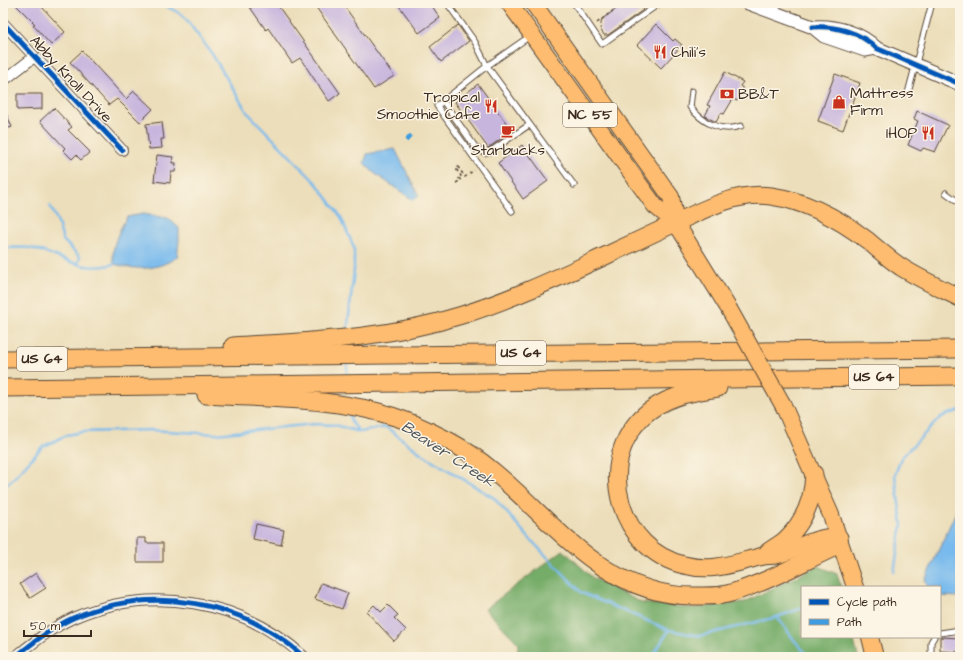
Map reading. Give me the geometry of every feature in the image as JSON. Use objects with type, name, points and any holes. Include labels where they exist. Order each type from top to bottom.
[{"type":"highway","points":[[81,359],[222,346],[331,340],[380,335],[424,327],[526,291],[676,223],[703,209],[748,197],[769,196],[791,200],[830,217],[865,239],[900,266],[960,298]]},
{"type":"highway","name":"US 64","points":[[3,359],[960,349]]},
{"type":"highway","name":"US 64","points":[[3,388],[960,376]]},
{"type":"highway","points":[[787,378],[695,391],[675,397],[656,406],[642,418],[626,440],[619,460],[617,478],[621,506],[627,520],[638,537],[651,549],[666,558],[684,565],[701,568],[736,564],[764,556],[776,555],[826,536],[840,538]]},
{"type":"highway","points":[[81,387],[324,403],[360,408],[395,417],[444,438],[477,458],[593,560],[615,576],[654,592],[676,596],[729,594],[829,550],[840,538]]},
{"type":"highway","points":[[764,556],[794,532],[802,521],[810,503],[814,488],[814,474]]},
{"type":"main road","name":"NC 55","points":[[509,3],[655,206],[676,223],[750,343],[791,421],[814,474],[840,538],[855,586]]},
{"type":"main road","name":"NC 55","points":[[533,3],[671,197],[676,223]]},
{"type":"main road","points":[[870,638],[875,657]]},
{"type":"street","points":[[748,3],[814,27],[824,36],[865,50],[876,48],[915,63],[960,84]]},
{"type":"street","name":"Abby Knoll Drive","points":[[3,23],[122,150]]},
{"type":"street","points":[[3,81],[34,57]]},
{"type":"street","points":[[15,657],[40,637],[72,619],[124,603],[163,599],[193,602],[226,611],[268,631],[296,649],[304,657]]},
{"type":"lane","points":[[447,3],[475,42],[487,66],[574,185]]},
{"type":"lane","points":[[574,3],[602,44],[660,3]]},
{"type":"lane","points":[[908,93],[932,3]]},
{"type":"lane","points":[[512,211],[436,106],[487,66],[532,34]]},
{"type":"lane","points":[[692,91],[690,107],[699,118],[714,126],[730,130],[741,126]]},
{"type":"lane","points":[[443,101],[476,148],[485,153],[491,151],[529,124]]},
{"type":"lane","points":[[946,193],[960,203]]},
{"type":"lane","points":[[941,633],[960,630]]},
{"type":"lane","points":[[931,657],[931,642],[933,638]]},
{"type":"path","points":[[594,25],[623,3]]},
{"type":"path","points":[[461,180],[458,178],[461,176],[456,168],[458,167],[465,177]]},
{"type":"path","points":[[456,183],[474,170]]},
{"type":"green space","points":[[563,550],[593,578],[642,603],[694,608],[745,602],[818,566],[837,574],[841,586],[801,586],[801,638],[853,638],[858,657],[515,657],[519,644],[485,609]]},
{"type":"water","points":[[395,149],[419,196],[413,200],[374,173],[364,163],[367,154]]},
{"type":"water","points":[[143,214],[168,218],[179,228],[177,257],[162,265],[146,268],[114,264],[114,246],[118,234],[127,217]]},
{"type":"water","points":[[960,503],[960,597],[941,596],[941,586],[928,586],[925,580]]},
{"type":"building","points":[[14,3],[45,3],[42,7],[65,32],[51,45],[33,25],[35,24]]},
{"type":"building","points":[[247,3],[276,3],[340,93],[329,101],[300,58],[292,63],[268,28],[266,30]]},
{"type":"building","points":[[313,3],[342,3],[394,76],[374,89]]},
{"type":"building","points":[[397,3],[430,3],[440,18],[419,33]]},
{"type":"building","points":[[625,3],[637,3],[643,10],[608,35],[604,35],[600,29],[602,19]]},
{"type":"building","name":"Chili's","points":[[656,24],[673,41],[675,39],[682,45],[661,68],[637,45]]},
{"type":"building","points":[[458,25],[469,41],[441,62],[430,47]]},
{"type":"building","points":[[82,51],[126,99],[134,91],[153,109],[140,122],[117,99],[109,105],[70,62]]},
{"type":"building","name":"BB&T","points":[[725,72],[743,82],[740,86],[744,89],[737,101],[733,99],[724,114],[721,113],[716,122],[705,116],[710,106],[707,105]]},
{"type":"building","name":"Mattress Firm","points":[[835,74],[860,83],[843,130],[818,121]]},
{"type":"building","points":[[478,84],[512,131],[488,148],[455,102]]},
{"type":"building","points":[[17,94],[42,94],[42,109],[17,110]]},
{"type":"building","points":[[3,106],[12,127],[3,130]]},
{"type":"building","points":[[54,108],[72,127],[68,130],[90,152],[81,160],[76,155],[72,159],[63,150],[65,148],[40,121]]},
{"type":"building","name":"IHOP","points":[[917,111],[948,125],[935,152],[923,148],[921,151],[908,145],[918,121],[914,119]]},
{"type":"building","points":[[162,122],[164,139],[161,139],[162,148],[149,149],[146,124]]},
{"type":"building","points":[[522,145],[548,181],[523,199],[498,163]]},
{"type":"building","points":[[157,155],[173,157],[172,163],[176,163],[175,172],[171,172],[170,183],[154,181]]},
{"type":"building","points":[[256,524],[284,530],[281,545],[253,539]]},
{"type":"building","points":[[137,538],[146,538],[146,543],[163,543],[163,562],[137,562]]},
{"type":"building","points":[[36,573],[46,588],[30,598],[20,584]]},
{"type":"building","points":[[321,583],[348,593],[342,609],[315,599]]},
{"type":"building","points":[[374,605],[381,612],[388,605],[398,615],[394,618],[406,630],[394,641],[367,612]]},
{"type":"building","points":[[941,637],[960,638],[960,652],[940,651]]},
{"type":"waterway","points":[[160,3],[183,15],[212,54],[247,112],[317,184],[341,217],[354,248],[354,270],[347,333]]},
{"type":"waterway","points":[[50,206],[57,220],[63,240],[80,257],[78,263]]},
{"type":"waterway","points":[[3,248],[31,248],[92,267],[114,264]]},
{"type":"waterway","points":[[347,362],[347,379]]},
{"type":"waterway","name":"Beaver Creek","points":[[894,572],[902,524],[895,475],[901,458],[941,417],[960,410]]},
{"type":"waterway","points":[[349,411],[351,422],[359,431]]},
{"type":"waterway","name":"Beaver Creek","points":[[3,488],[42,447],[67,435],[82,432],[150,430],[216,434],[314,424],[335,425],[360,432],[386,427],[422,454],[494,498],[529,538],[582,593],[669,630],[700,636],[777,617],[801,608]]},
{"type":"waterway","points":[[777,617],[809,657]]},
{"type":"waterway","points":[[652,657],[669,630]]},
{"type":"marked path","points":[[406,141],[414,132]]},
{"type":"cycle path","points":[[3,23],[122,150]]},
{"type":"cycle path","points":[[813,27],[830,27],[855,34],[876,48],[960,84]]},
{"type":"cycle path","points":[[15,657],[35,641],[73,618],[102,608],[133,602],[164,601],[194,603],[224,610],[253,622],[279,637],[304,657]]},
{"type":"place","name":"Chili's","points":[[660,52]]},
{"type":"place","name":"BB&T","points":[[727,94]]},
{"type":"place","name":"Mattress Firm","points":[[839,102]]},
{"type":"place","name":"Tropical Smoothie Cafe","points":[[491,106]]},
{"type":"place","name":"Starbucks","points":[[508,131]]},
{"type":"place","name":"IHOP","points":[[928,133]]}]
